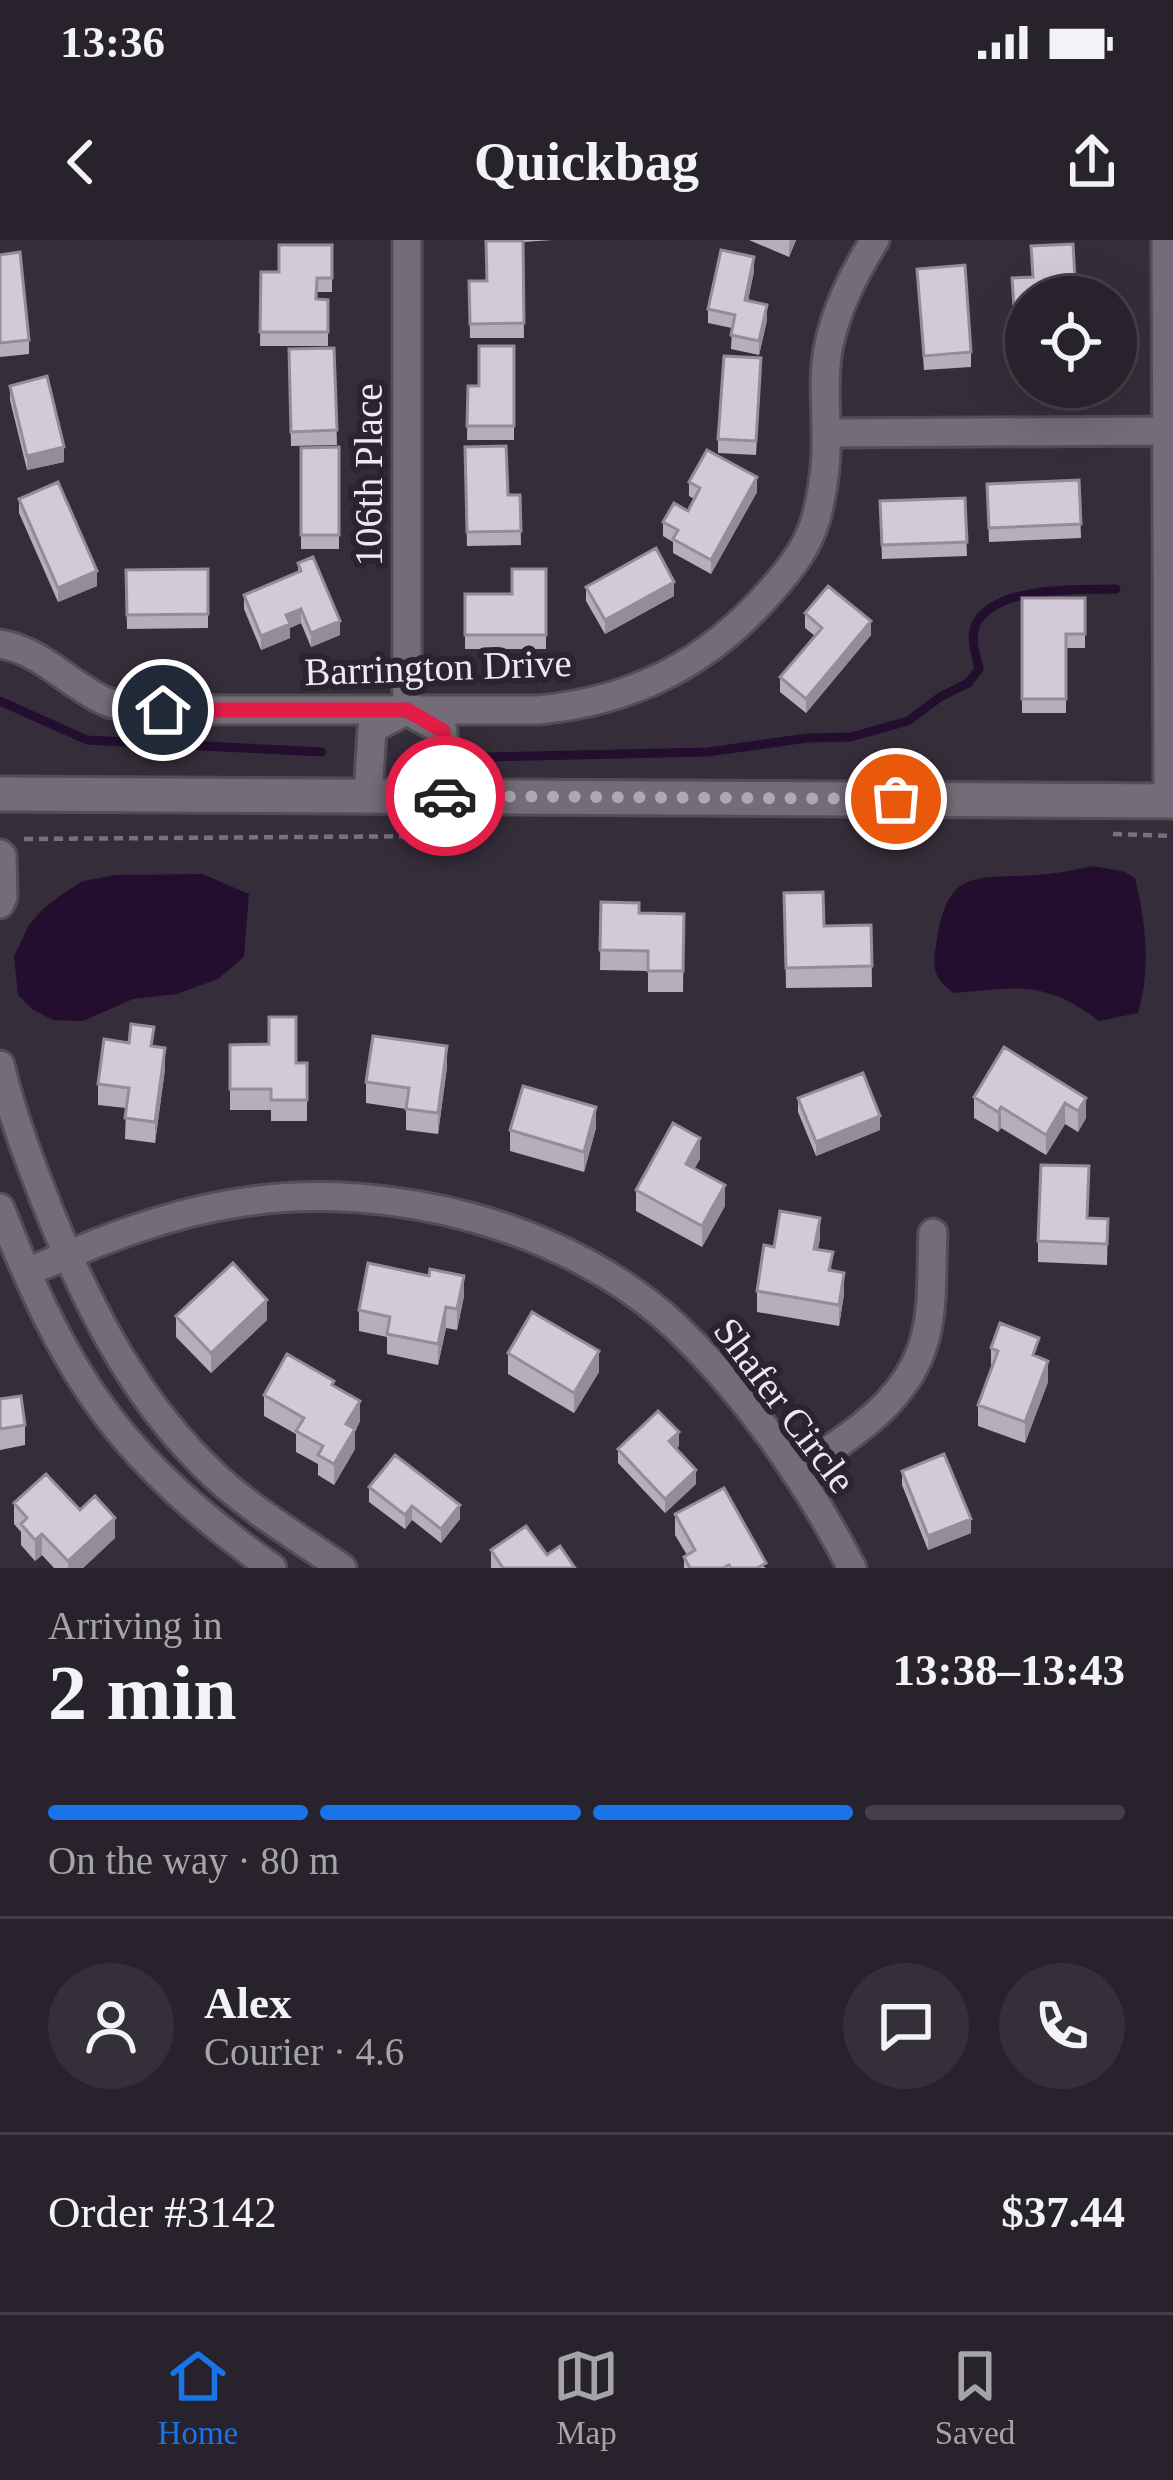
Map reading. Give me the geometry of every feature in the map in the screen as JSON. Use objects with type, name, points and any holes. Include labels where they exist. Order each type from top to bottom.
[{"type":"street","name":"106th Place","points":[[407,240],[407,710]]},
{"type":"street","name":"Barrington Drive","points":[[0,644],[20,647],[94,695],[131,708],[538,710],[572,707],[655,681],[700,658],[743,623],[811,538],[826,433],[827,353],[840,302],[875,240]]},
{"type":"street","points":[[0,794],[1170,801],[1166,240]]},
{"type":"street","points":[[826,433],[1166,431]]},
{"type":"street","points":[[368,796],[372,729],[407,710],[443,731],[444,796]]},
{"type":"street","points":[[0,904],[2,856],[8,846]]},
{"type":"street","points":[[0,1065],[5,1102],[68,1255],[112,1346],[147,1401],[217,1478],[342,1568]]},
{"type":"street","name":"Shafer Circle","points":[[28,1271],[166,1219],[267,1199],[317,1196],[376,1200],[469,1217],[545,1244],[646,1302],[715,1368],[795,1472],[852,1568]]},
{"type":"street","points":[[0,1208],[57,1334],[93,1396],[128,1441],[194,1509],[272,1568]]},
{"type":"street","points":[[795,1472],[866,1425],[897,1393],[919,1356],[929,1310],[933,1233]]},
{"type":"path","points":[[8,846],[445,836],[473,825]]},
{"type":"path","points":[[1098,833],[1173,836]]},
{"type":"shaded area","points":[[1093,866],[1135,878],[1146,946],[1138,1013],[1099,1021],[1045,992],[954,993],[942,983],[935,953],[947,902],[956,890],[980,879]]},
{"type":"shaded area","points":[[202,874],[249,894],[244,957],[218,979],[177,994],[133,999],[83,1021],[53,1020],[18,995],[14,956],[29,925],[61,895],[83,881],[115,875]]},
{"type":"building","points":[[486,241],[523,241],[524,323],[470,324],[469,281],[487,281]]},
{"type":"building","points":[[1073,244],[1075,276],[1033,276],[1031,246]]},
{"type":"building","points":[[279,245],[332,245],[332,278],[317,278],[316,299],[328,300],[328,332],[260,332],[261,272],[279,272]]},
{"type":"building","points":[[721,250],[754,257],[745,300],[767,305],[759,341],[731,335],[735,315],[708,309]]},
{"type":"building","points":[[20,252],[29,340],[0,343],[0,255]]},
{"type":"building","points":[[965,265],[971,352],[924,356],[917,269]]},
{"type":"building","points":[[479,346],[514,346],[514,426],[467,426],[468,386],[479,386]]},
{"type":"building","points":[[334,348],[337,430],[291,432],[289,349]]},
{"type":"building","points":[[724,356],[761,358],[756,441],[718,439]]},
{"type":"building","points":[[47,376],[64,447],[27,456],[10,386]]},
{"type":"building","points":[[506,446],[508,495],[520,495],[521,531],[467,532],[465,447]]},
{"type":"building","points":[[339,447],[339,535],[301,535],[301,448]]},
{"type":"building","points":[[707,450],[757,477],[711,560],[673,539],[678,530],[663,522],[674,503],[688,511],[700,488],[689,482]]},
{"type":"building","points":[[1079,480],[1081,524],[989,528],[987,484]]},
{"type":"building","points":[[58,482],[97,571],[58,588],[19,499]]},
{"type":"building","points":[[965,498],[967,542],[882,545],[880,501]]},
{"type":"building","points":[[656,548],[674,582],[605,620],[586,587]]},
{"type":"building","points":[[313,557],[340,621],[311,633],[301,609],[286,615],[290,624],[261,636],[244,595],[301,571],[298,563]]},
{"type":"building","points":[[208,569],[208,614],[127,615],[126,570]]},
{"type":"building","points":[[512,569],[546,569],[546,635],[465,635],[465,594],[512,594]]},
{"type":"building","points":[[828,586],[871,621],[806,699],[780,677],[822,628],[805,613]]},
{"type":"building","points":[[1022,598],[1085,598],[1085,634],[1066,634],[1066,699],[1022,699]]},
{"type":"building","points":[[823,892],[824,926],[871,925],[872,966],[786,968],[784,893]]},
{"type":"building","points":[[601,902],[639,903],[639,913],[684,914],[683,971],[648,971],[648,951],[600,950]]},
{"type":"building","points":[[269,1017],[296,1017],[296,1063],[307,1063],[307,1100],[271,1100],[271,1089],[230,1089],[230,1045],[269,1044]]},
{"type":"building","points":[[131,1024],[154,1027],[151,1046],[165,1048],[155,1122],[125,1118],[129,1088],[98,1084],[104,1039],[129,1043]]},
{"type":"building","points":[[373,1036],[447,1046],[438,1113],[406,1109],[409,1088],[366,1082]]},
{"type":"building","points":[[1004,1047],[1086,1098],[1078,1111],[1065,1103],[1046,1135],[1001,1107],[998,1112],[974,1097]]},
{"type":"building","points":[[863,1073],[880,1116],[816,1142],[798,1098]]},
{"type":"building","points":[[523,1086],[596,1107],[584,1152],[510,1130]]},
{"type":"building","points":[[673,1123],[700,1138],[686,1164],[725,1185],[702,1226],[636,1190]]},
{"type":"building","points":[[1041,1165],[1089,1166],[1087,1218],[1108,1219],[1107,1244],[1038,1241]]},
{"type":"building","points":[[780,1211],[820,1218],[814,1249],[833,1252],[829,1270],[844,1273],[839,1305],[757,1291],[764,1245],[774,1247]]},
{"type":"building","points":[[233,1263],[267,1300],[211,1353],[176,1316]]},
{"type":"building","points":[[368,1263],[429,1276],[430,1269],[464,1276],[457,1309],[446,1307],[438,1344],[387,1334],[390,1317],[359,1310]]},
{"type":"building","points":[[532,1312],[599,1351],[574,1393],[508,1353]]},
{"type":"building","points":[[1000,1323],[1039,1338],[1033,1355],[1048,1361],[1025,1422],[978,1405],[998,1351],[991,1348]]},
{"type":"building","points":[[287,1354],[360,1401],[346,1424],[355,1429],[334,1464],[318,1455],[323,1446],[296,1431],[304,1418],[264,1395]]},
{"type":"building","points":[[21,1396],[25,1425],[0,1429],[0,1399]]},
{"type":"building","points":[[658,1411],[679,1432],[669,1441],[696,1470],[665,1499],[618,1449]]},
{"type":"building","points":[[944,1454],[971,1519],[928,1536],[902,1471]]},
{"type":"building","points":[[395,1455],[460,1505],[441,1529],[412,1506],[405,1515],[369,1487]]},
{"type":"building","points":[[46,1474],[80,1510],[95,1496],[115,1518],[68,1561],[42,1534],[35,1540],[21,1524],[27,1518],[14,1503]]},
{"type":"building","points":[[724,1488],[766,1563],[757,1568],[690,1568],[684,1557],[695,1550],[675,1514]]},
{"type":"building","points":[[526,1526],[547,1555],[560,1546],[575,1568],[503,1568],[491,1550]]},
{"type":"waterway","points":[[483,757],[708,752],[851,737],[908,721],[968,683],[979,669],[973,639],[977,622],[1003,601],[1041,592],[1116,589]]},
{"type":"waterway","points":[[0,701],[87,740],[322,752]]},
{"type":"way so far","points":[[445,796],[896,799]]},
{"type":"route","points":[[163,710],[407,710],[443,731],[445,796]]}]
